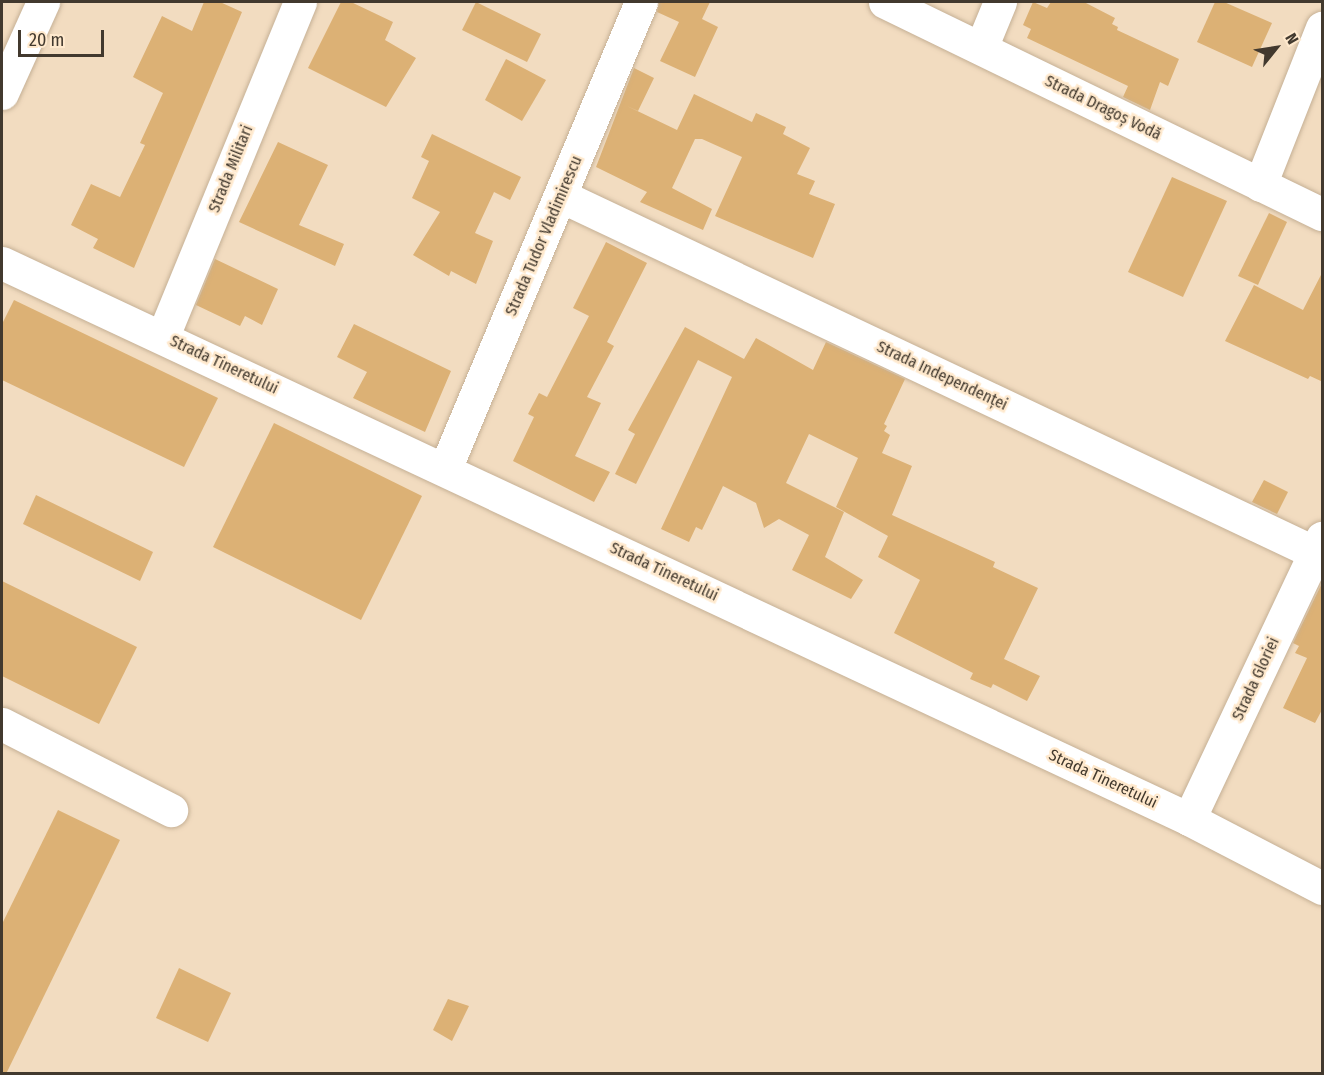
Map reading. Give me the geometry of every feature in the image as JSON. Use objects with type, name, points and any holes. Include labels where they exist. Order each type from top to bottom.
[{"type":"street","points":[[2,93],[43,2]]},
{"type":"street","name":"Strada Militari","points":[[163,336],[300,2]]},
{"type":"street","name":"Strada Tudor Vladimirescu","points":[[445,469],[641,2]]},
{"type":"street","name":"Strada Dragoș Vodă","points":[[885,2],[1323,214]]},
{"type":"street","points":[[981,48],[1000,2]]},
{"type":"street","points":[[1260,185],[1323,28]]},
{"type":"street","name":"Strada Independenței","points":[[561,196],[1320,549]]},
{"type":"street","name":"Strada Tineretului","points":[[2,263],[163,336],[1189,819],[1323,888]]},
{"type":"street","name":"Strada Gloriei","points":[[1189,819],[1320,549]]},
{"type":"street","points":[[2,724],[171,810]]},
{"type":"building","points":[[204,2],[220,2],[242,12],[134,268],[93,248],[98,239],[71,225],[91,184],[120,197],[145,145],[140,143],[163,93],[133,77],[162,16],[192,31]]},
{"type":"building","points":[[341,2],[351,2],[393,22],[385,40],[416,58],[386,107],[308,68]]},
{"type":"building","points":[[476,2],[541,34],[527,62],[462,30]]},
{"type":"building","points":[[659,2],[710,2],[702,19],[718,27],[695,77],[660,61],[679,22],[657,12]]},
{"type":"building","points":[[1033,2],[1047,8],[1051,2],[1084,2],[1115,18],[1112,24],[1118,27],[1117,30],[1179,59],[1168,86],[1160,82],[1150,110],[1123,97],[1128,86],[1027,38],[1031,29],[1023,25]]},
{"type":"building","points":[[1215,2],[1224,2],[1272,23],[1252,67],[1197,42]]},
{"type":"building","points":[[506,59],[546,80],[522,121],[485,100]]},
{"type":"building","points":[[634,68],[654,78],[638,111],[627,106],[677,130],[694,94],[752,122],[756,113],[786,127],[783,134],[810,148],[797,174],[815,181],[809,194],[835,204],[813,258],[715,216],[742,157],[702,139],[695,139],[672,188],[712,209],[703,230],[640,202],[647,192],[596,167]]},
{"type":"building","points":[[432,134],[521,177],[510,200],[494,192],[475,233],[493,241],[476,284],[451,271],[449,276],[413,255],[440,212],[412,198],[429,161],[421,157]]},
{"type":"building","points":[[278,142],[328,165],[299,225],[344,244],[335,266],[239,222]]},
{"type":"building","points":[[1172,177],[1227,201],[1183,297],[1128,272]]},
{"type":"building","points":[[1269,213],[1287,222],[1258,285],[1238,276]]},
{"type":"building","points":[[606,242],[647,263],[607,342],[614,346],[587,397],[601,403],[575,456],[610,472],[594,502],[513,461],[534,417],[528,414],[539,393],[547,397],[589,316],[573,308]]},
{"type":"building","points":[[215,259],[278,289],[262,325],[245,316],[240,326],[196,305]]},
{"type":"building","points":[[1323,271],[1323,382],[1310,376],[1308,379],[1225,341],[1254,285],[1303,310]]},
{"type":"building","points":[[14,300],[218,398],[184,467],[2,380],[2,324]]},
{"type":"building","points":[[354,324],[451,371],[425,432],[353,398],[367,372],[337,357]]},
{"type":"building","points":[[685,327],[744,359],[756,338],[813,370],[826,342],[905,379],[884,424],[887,426],[884,431],[890,435],[882,453],[912,466],[892,515],[995,562],[993,567],[1038,588],[1004,659],[1040,676],[1027,701],[993,684],[991,688],[970,679],[973,673],[894,633],[920,580],[878,557],[888,536],[836,507],[858,458],[809,434],[786,483],[844,512],[825,557],[863,580],[851,599],[792,570],[809,535],[779,519],[764,528],[756,503],[723,486],[702,530],[696,527],[689,542],[661,529],[732,377],[698,360],[636,484],[615,474],[635,434],[628,430]]},
{"type":"building","points":[[274,423],[422,496],[361,620],[213,547]]},
{"type":"building","points":[[1264,480],[1288,492],[1277,514],[1252,502]]},
{"type":"building","points":[[36,495],[153,552],[140,581],[23,524]]},
{"type":"building","points":[[2,581],[137,647],[99,724],[2,676]]},
{"type":"building","points":[[1323,581],[1323,708],[1315,723],[1283,708],[1307,658],[1295,653],[1299,646],[1293,643]]},
{"type":"building","points":[[58,810],[120,840],[6,1074],[2,1074],[2,924]]},
{"type":"building","points":[[179,968],[231,993],[208,1042],[156,1018]]},
{"type":"building","points":[[448,999],[469,1006],[452,1041],[433,1030]]}]
